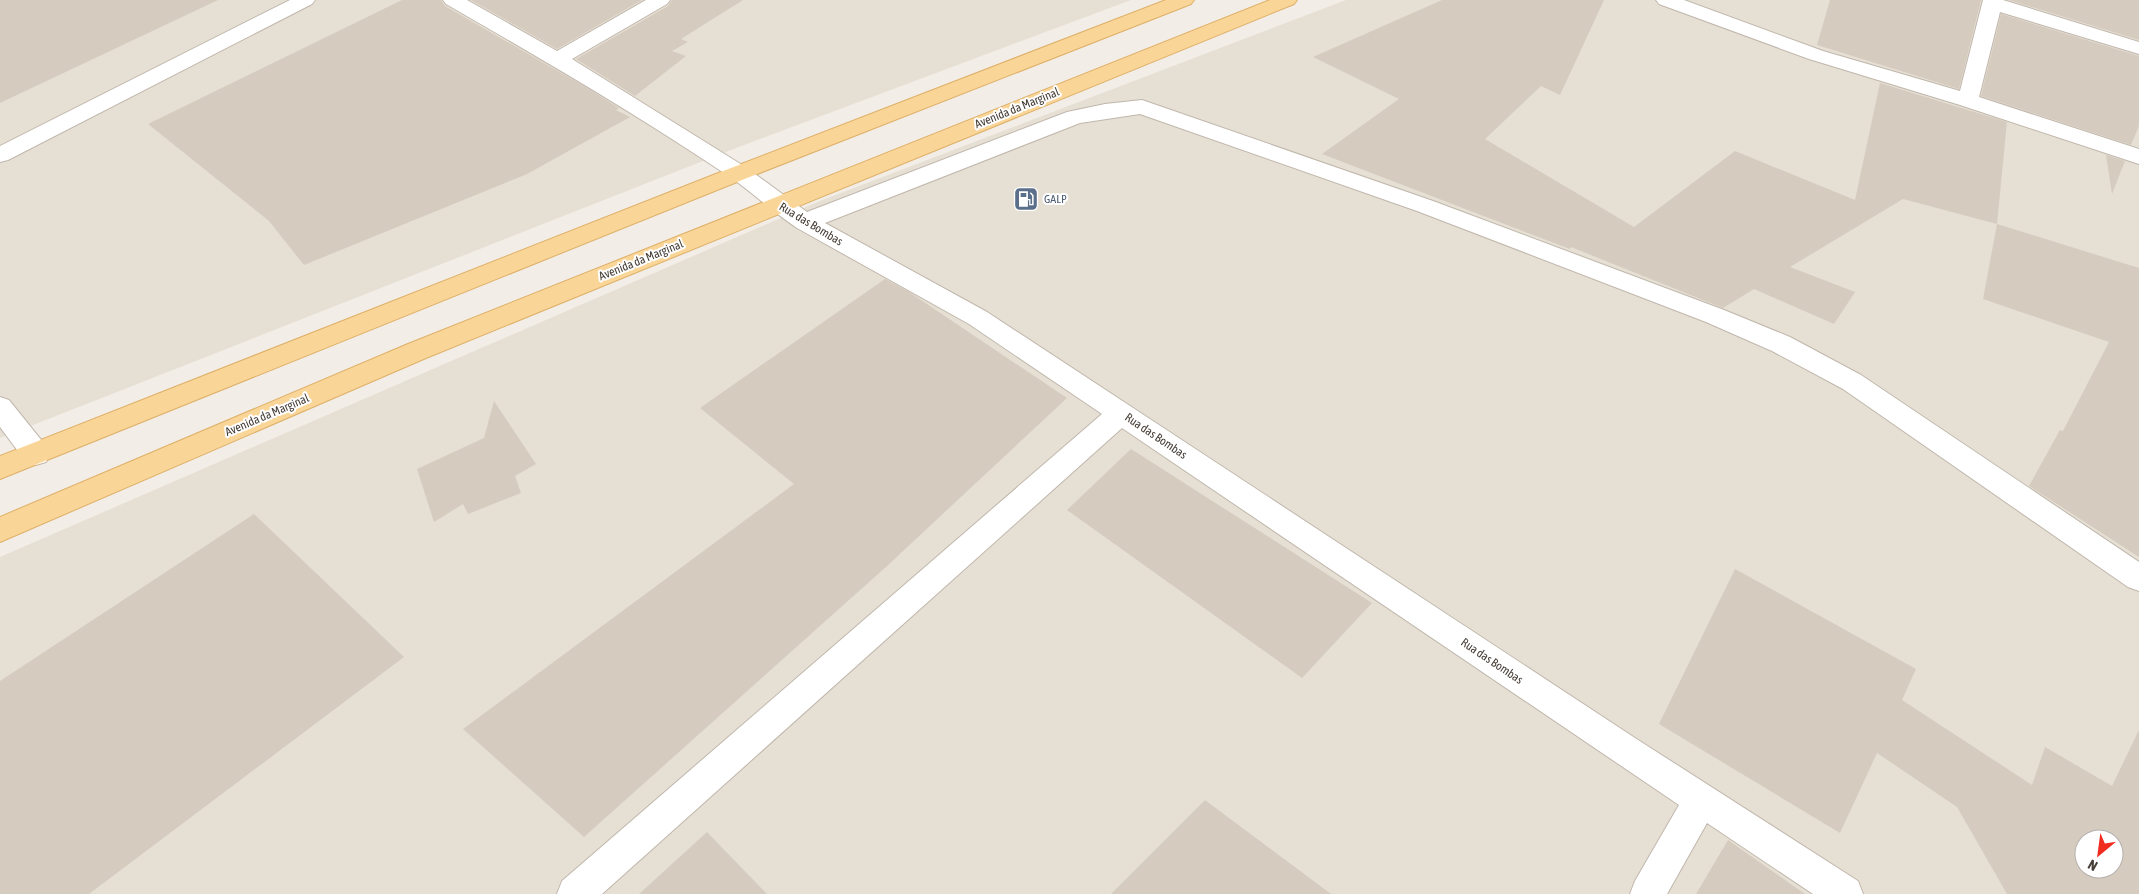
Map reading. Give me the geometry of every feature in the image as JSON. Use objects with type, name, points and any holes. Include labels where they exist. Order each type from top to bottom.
[{"type":"main road","points":[[0,468],[738,173],[1184,0]]},
{"type":"main road","name":"Avenida da Marginal","points":[[0,530],[417,351],[1287,0]]},
{"type":"street","points":[[0,154],[305,0]]},
{"type":"street","name":"Rua das Bombas","points":[[454,0],[557,59],[738,173],[805,222],[978,318],[1844,894]]},
{"type":"street","points":[[557,59],[660,0]]},
{"type":"street","points":[[1666,0],[1816,55],[1968,100],[2139,157]]},
{"type":"street","points":[[1968,100],[1992,1],[2139,48]]},
{"type":"street","points":[[805,222],[1075,117],[1104,111],[1142,107],[1425,206],[1715,316],[1781,344],[1852,382],[2139,578]]},
{"type":"street","points":[[0,407],[36,454]]},
{"type":"street","points":[[575,894],[1121,412]]},
{"type":"street","points":[[1648,894],[1701,800]]},
{"type":"shaded area","points":[[0,0],[1131,0],[736,148],[0,438]]},
{"type":"shaded area","points":[[1346,0],[2139,0],[2139,894],[0,894],[0,557],[820,201]]},
{"type":"building","points":[[0,0],[218,0],[0,103]]},
{"type":"building","points":[[402,0],[441,0],[445,6],[589,89],[619,108],[616,110],[630,117],[527,174],[304,265],[269,221],[148,124]]},
{"type":"building","points":[[471,0],[642,0],[557,49]]},
{"type":"building","points":[[672,0],[743,0],[681,39],[688,42],[672,51],[686,56],[635,96],[576,59],[668,6]]},
{"type":"building","points":[[1442,0],[1604,0],[1560,95],[1541,86],[1485,139],[1634,227],[1735,151],[1855,200],[1880,83],[2007,122],[1997,224],[1903,199],[1790,267],[1855,292],[1834,324],[1754,289],[1723,308],[1571,247],[1570,249],[1322,154],[1399,99],[1313,57]]},
{"type":"building","points":[[1830,0],[1981,0],[1959,89],[1817,45]]},
{"type":"building","points":[[2009,0],[2139,0],[2139,40]]},
{"type":"building","points":[[2001,14],[2139,56],[2139,126],[2131,145],[1981,96]]},
{"type":"building","points":[[2106,155],[2125,161],[2112,194]]},
{"type":"building","points":[[1997,224],[2139,268],[2139,557],[2029,486],[2060,430],[2063,431],[2109,342],[1983,299]]},
{"type":"building","points":[[885,279],[909,292],[1067,398],[887,566],[584,837],[463,729],[794,484],[700,408]]},
{"type":"building","points":[[494,401],[536,464],[515,476],[521,493],[468,514],[463,504],[434,522],[417,469],[484,438]]},
{"type":"building","points":[[1131,449],[1372,603],[1302,678],[1067,510]]},
{"type":"building","points":[[254,514],[404,657],[89,894],[0,894],[0,681]]},
{"type":"building","points":[[1735,569],[1916,669],[1902,700],[2032,785],[2045,747],[2112,786],[2139,730],[2139,894],[2007,894],[1957,807],[1877,753],[1840,833],[1659,724]]},
{"type":"building","points":[[1205,800],[1331,894],[1111,894]]},
{"type":"building","points":[[707,832],[767,894],[639,894]]},
{"type":"building","points":[[1728,840],[1805,894],[1696,894]]},
{"type":"place","name":"GALP","points":[[1026,199]]}]
